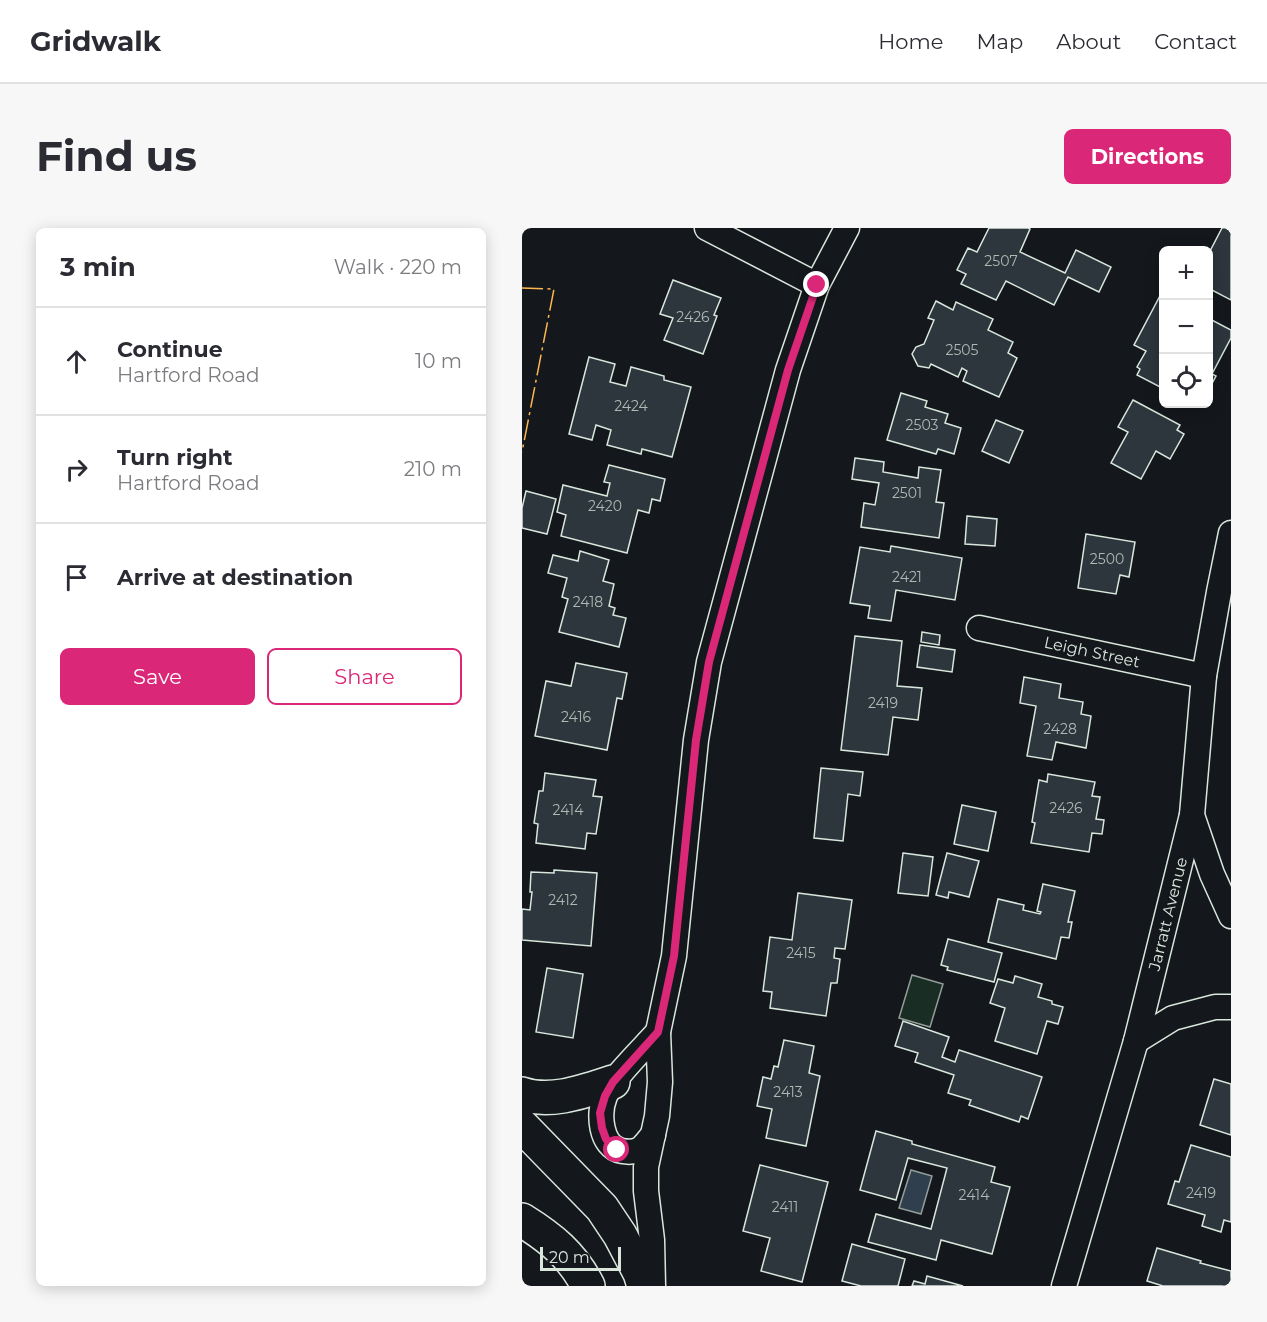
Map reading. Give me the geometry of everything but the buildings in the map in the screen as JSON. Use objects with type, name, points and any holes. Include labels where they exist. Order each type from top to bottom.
[{"type":"highway","points":[[522,1095],[558,1097],[576,1094],[613,1082]]},
{"type":"highway","points":[[522,1126],[602,1208],[620,1234],[640,1273],[644,1286]]},
{"type":"highway","points":[[522,1220],[565,1252],[588,1286]]},
{"type":"street","points":[[707,228],[817,285]]},
{"type":"street","points":[[653,1286],[646,1167],[657,1116],[660,1082],[658,1032],[674,956],[696,740],[709,662],[788,370],[817,285],[847,228]]},
{"type":"street","name":"Jarratt Avenue","points":[[1064,1286],[1136,1041],[1192,815],[1204,676],[1231,533]]},
{"type":"street","name":"Leigh Street","points":[[979,627],[1204,676]]},
{"type":"street","points":[[1192,815],[1212,874],[1231,916]]},
{"type":"street","points":[[1136,1041],[1173,1018],[1215,1007],[1231,1007]]},
{"type":"street","points":[[653,1135],[639,1149],[629,1152],[617,1150],[606,1139],[600,1113],[605,1096],[613,1082],[658,1032]]},
{"type":"green space","points":[[912,975],[943,984],[930,1027],[899,1018]]},
{"type":"water","points":[[911,1170],[932,1176],[921,1214],[899,1208]]},
{"type":"power","points":[[522,288],[554,289],[522,452]]},
{"type":"route","points":[[617,1150],[606,1139],[600,1113],[605,1096],[613,1082],[658,1032],[674,956],[696,740],[709,662],[788,370],[817,285]]}]
